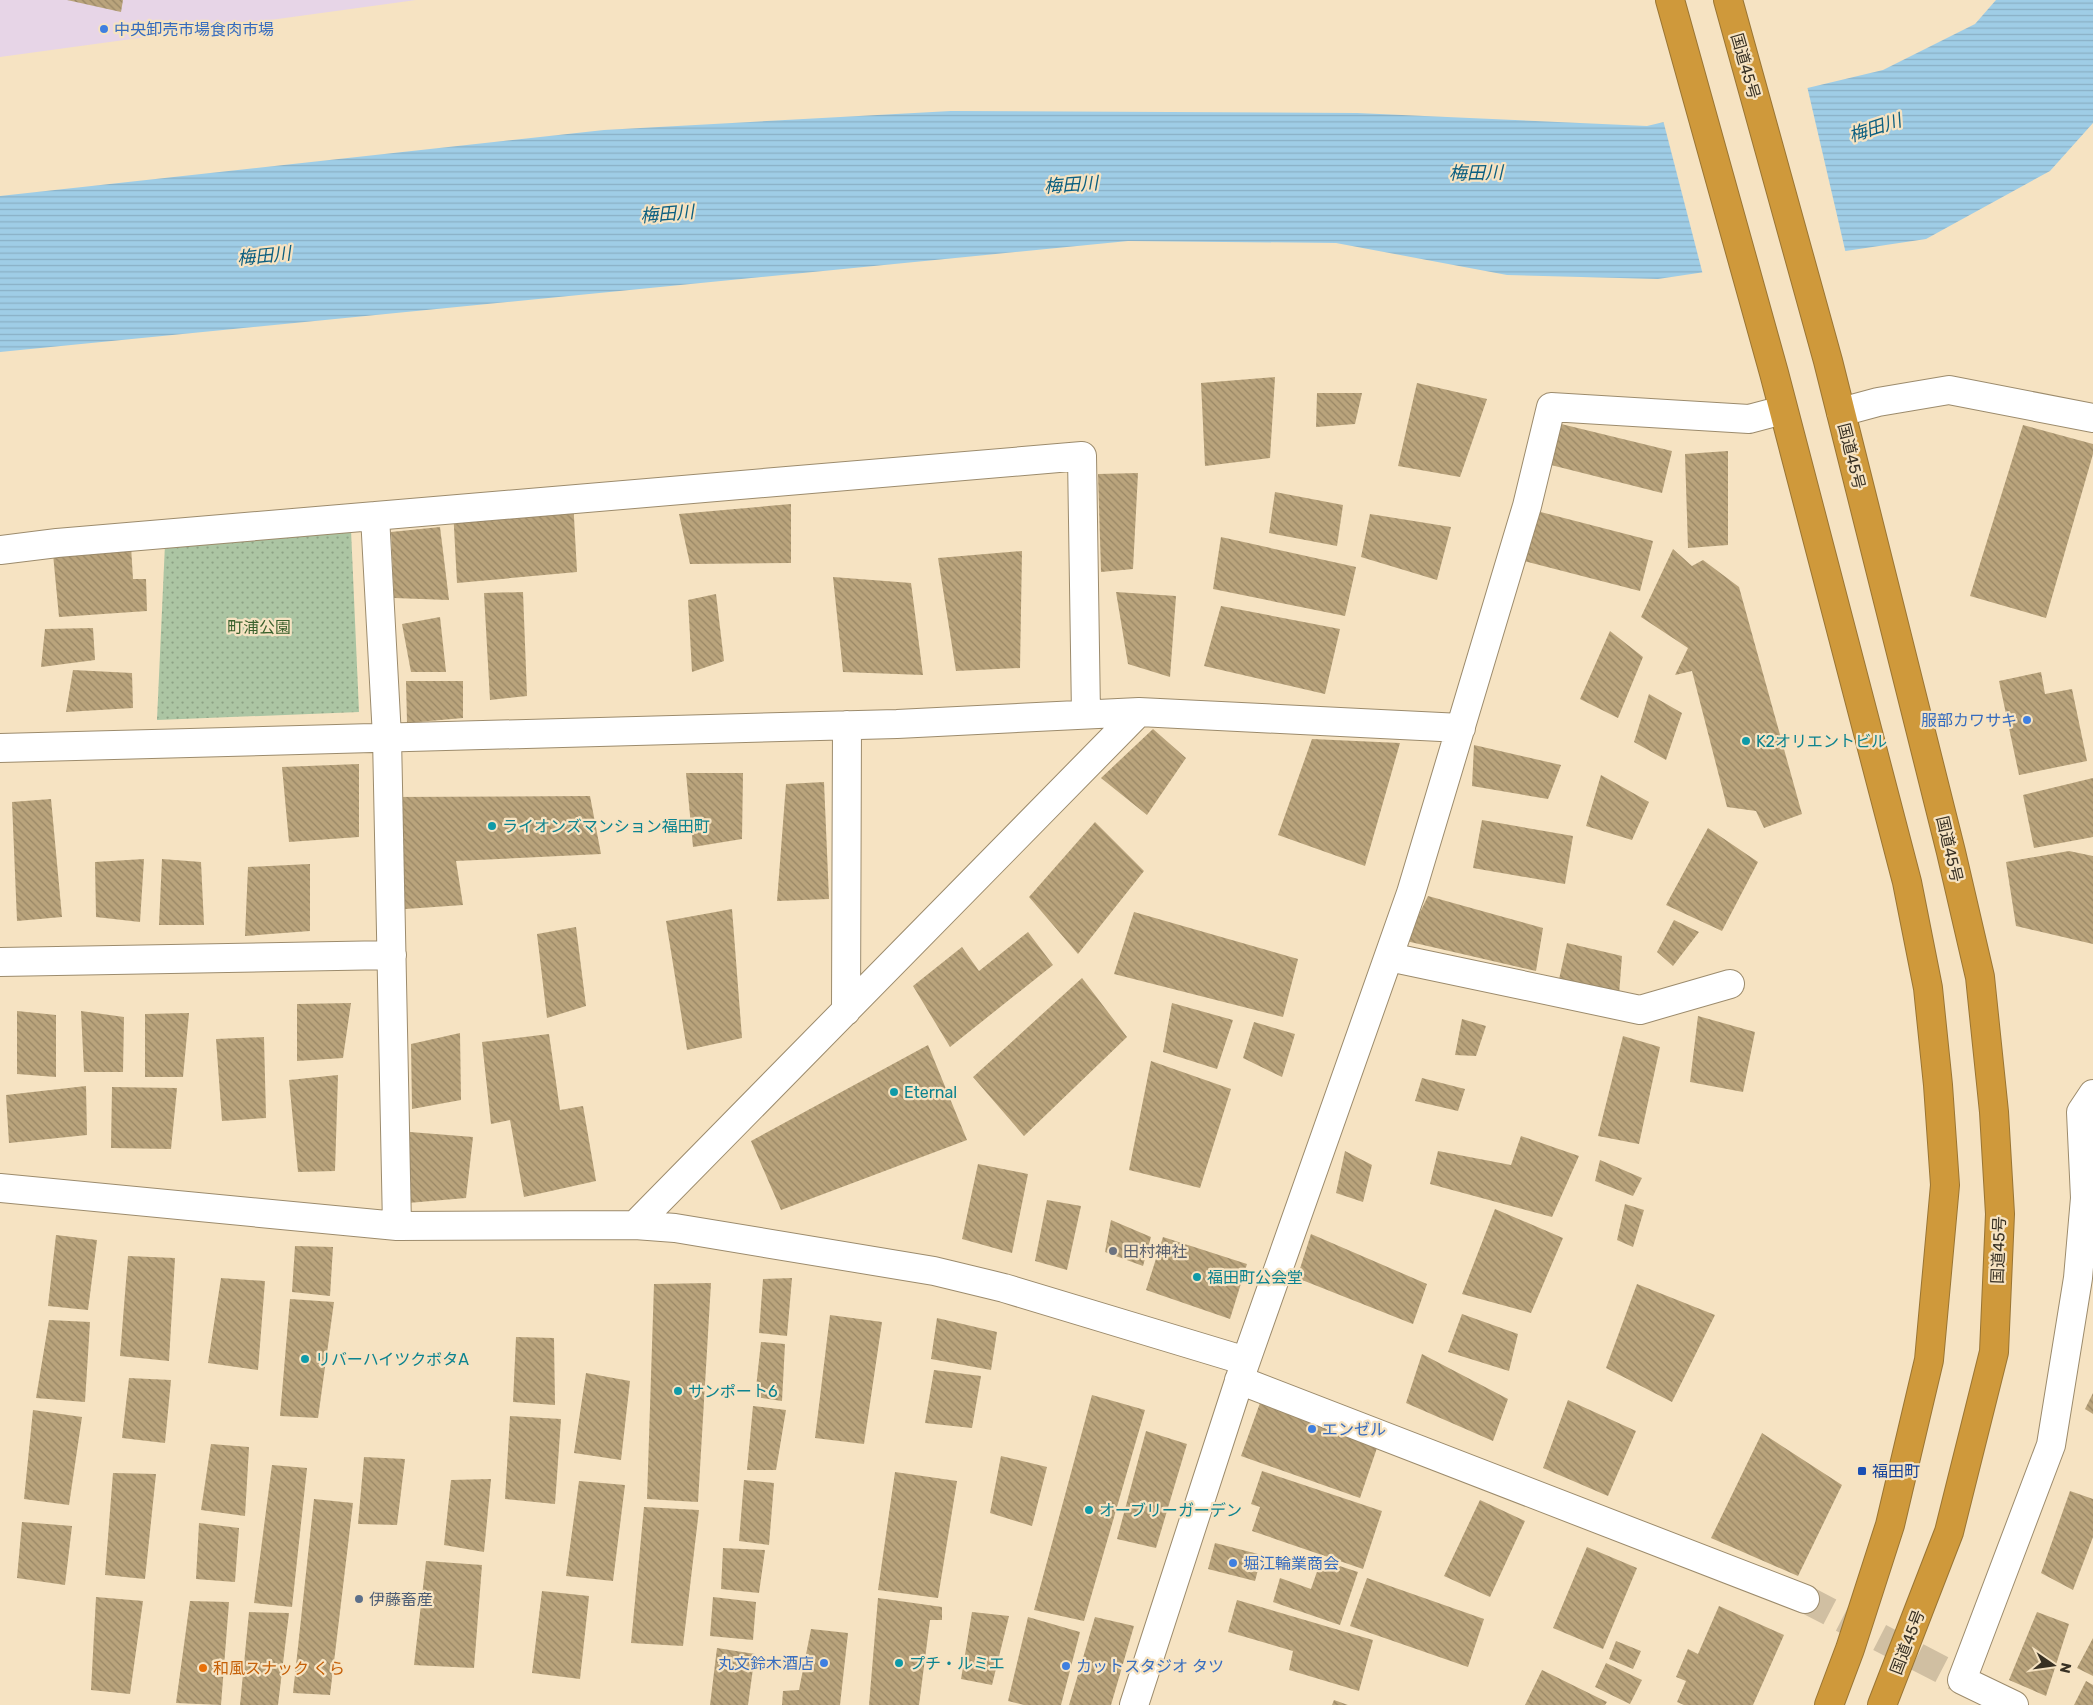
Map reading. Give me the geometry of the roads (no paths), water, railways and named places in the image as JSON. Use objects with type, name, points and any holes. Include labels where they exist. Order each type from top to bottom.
[{"type":"highway","points":[[1670,0],[1774,374],[1907,882],[1928,988],[1938,1085],[1945,1185],[1929,1360],[1890,1525],[1850,1649],[1829,1705]]},
{"type":"highway","name":"国道45号","points":[[1728,0],[1828,361],[1923,736],[1980,977],[1994,1112],[2000,1214],[1994,1352],[1949,1532],[1882,1705]]},
{"type":"street","points":[[1841,412],[1878,402],[1949,390],[2093,418]]},
{"type":"street","points":[[1134,1705],[1243,1371],[1411,893],[1527,506],[1551,407],[1749,419],[1783,410]]},
{"type":"street","points":[[0,550],[57,543],[1082,456],[1086,714]]},
{"type":"street","points":[[375,516],[387,737],[397,1226]]},
{"type":"street","points":[[0,748],[847,725],[1139,712],[1461,728]]},
{"type":"street","points":[[636,1224],[1139,712]]},
{"type":"street","points":[[846,1011],[847,725]]},
{"type":"street","points":[[0,962],[392,956]]},
{"type":"street","points":[[1389,957],[1640,1010],[1730,984]]},
{"type":"street","points":[[2014,1705],[1962,1680],[2051,1446],[2079,1269],[2085,1198],[2082,1112],[2093,1094]]},
{"type":"street","points":[[0,1188],[397,1226],[636,1224],[675,1228],[934,1271],[1004,1288],[1243,1371],[1805,1599]]},
{"type":"water","name":"梅田川","points":[[1996,0],[2093,0],[2093,123],[2050,171],[1926,239],[1658,279],[1507,275],[1336,243],[1128,241],[0,352],[0,196],[604,130],[951,111],[1357,113],[1647,126],[1883,70],[1975,24]]},
{"type":"tunnel","points":[[1805,1599],[1962,1680]]},
{"type":"place","name":"中央卸売市場食肉市場","points":[[104,29]]},
{"type":"place","name":"服部カワサキ","points":[[2027,720]]},
{"type":"place","name":"K2オリエントビル","points":[[1746,741]]},
{"type":"place","name":"ライオンズマンション福田町","points":[[492,826]]},
{"type":"place","name":"Eternal","points":[[894,1092]]},
{"type":"place","name":"田村神社","points":[[1113,1251]]},
{"type":"place","name":"福田町公会堂","points":[[1197,1277]]},
{"type":"place","name":"リバーハイツクボタA","points":[[305,1359]]},
{"type":"place","name":"サンポート6","points":[[678,1391]]},
{"type":"place","name":"エンゼル","points":[[1312,1429]]},
{"type":"place","name":"福田町","points":[[1862,1471]]},
{"type":"place","name":"オーブリーガーデン","points":[[1089,1510]]},
{"type":"place","name":"堀江輪業商会","points":[[1233,1563]]},
{"type":"place","name":"伊藤畜産","points":[[359,1599]]},
{"type":"place","name":"丸文鈴木酒店","points":[[824,1663]]},
{"type":"place","name":"プチ・ルミエ","points":[[899,1663]]},
{"type":"place","name":"カットスタジオ タツ","points":[[1066,1666]]},
{"type":"place","name":"和風スナック くら","points":[[203,1668]]},
{"type":"park label","name":"町浦公園","points":[[259,627]]}]
